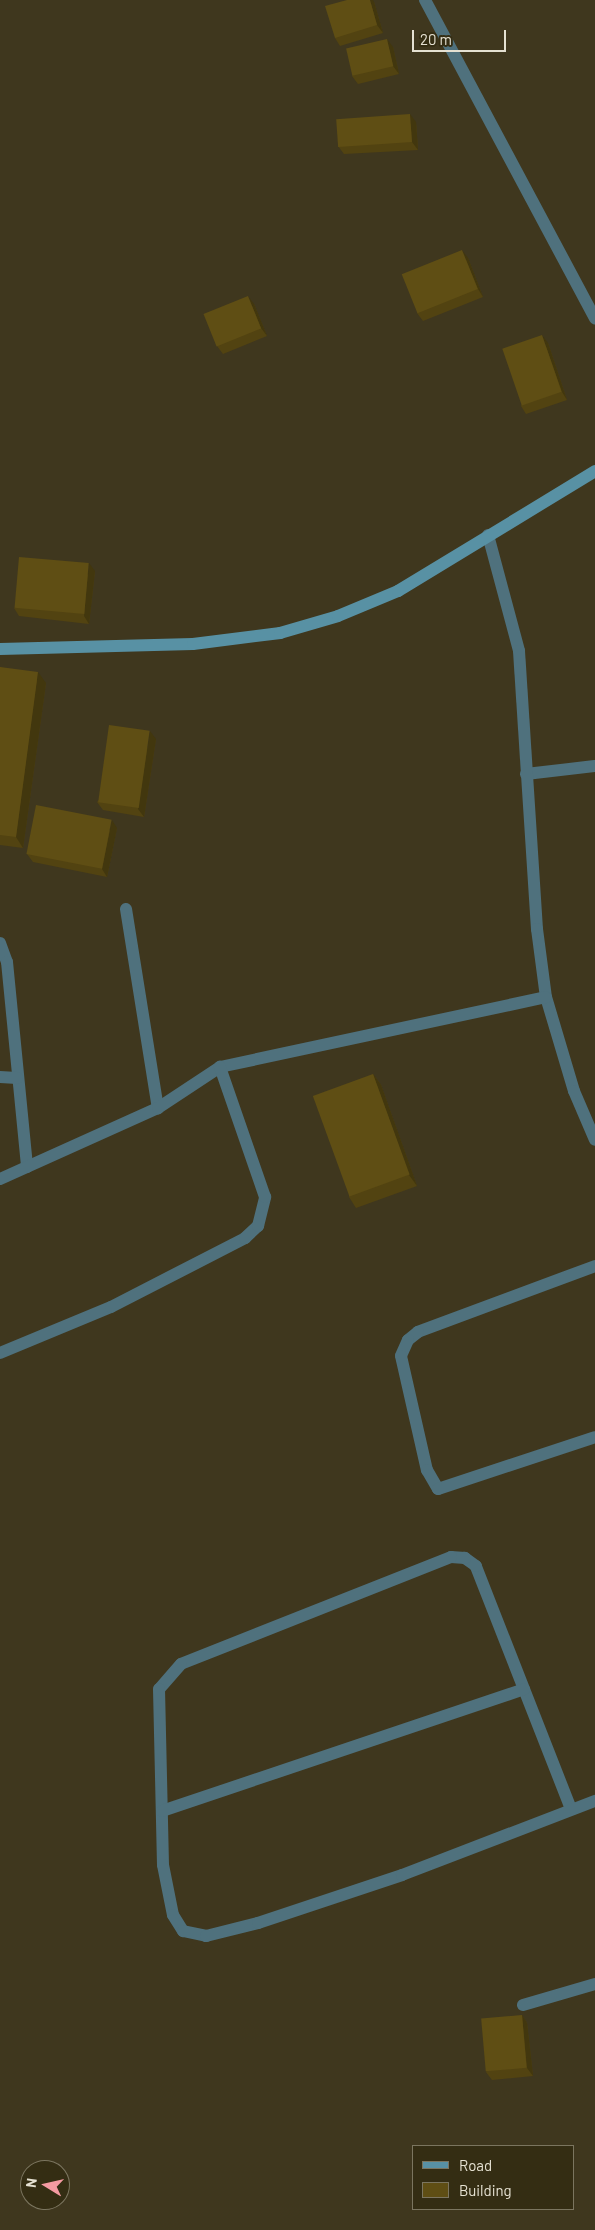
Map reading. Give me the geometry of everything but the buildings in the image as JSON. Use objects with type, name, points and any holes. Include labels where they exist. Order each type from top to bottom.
[{"type":"street","points":[[425,0],[595,318]]},
{"type":"street","points":[[0,649],[121,648],[280,633],[338,616],[398,591],[595,472]]},
{"type":"street","points":[[488,535],[519,651],[526,774],[546,998],[574,1091],[595,1140]]},
{"type":"street","points":[[526,774],[595,766]]},
{"type":"street","points":[[126,909],[158,1108]]},
{"type":"street","points":[[0,943],[7,962],[27,1167]]},
{"type":"street","points":[[0,1179],[158,1108],[220,1067],[546,998]]},
{"type":"street","points":[[0,1353],[111,1307],[245,1238],[258,1226],[265,1197],[220,1067]]},
{"type":"street","points":[[0,1077],[17,1078]]},
{"type":"street","points":[[595,1266],[418,1332],[408,1340],[401,1356],[427,1470],[438,1489],[595,1437]]},
{"type":"street","points":[[571,1809],[476,1566],[464,1558],[452,1557],[181,1664],[169,1675],[160,1689],[163,1865],[173,1915],[183,1932],[206,1936],[402,1875],[595,1801]]},
{"type":"street","points":[[162,1811],[524,1688]]},
{"type":"street","points":[[523,2005],[595,1984]]}]
